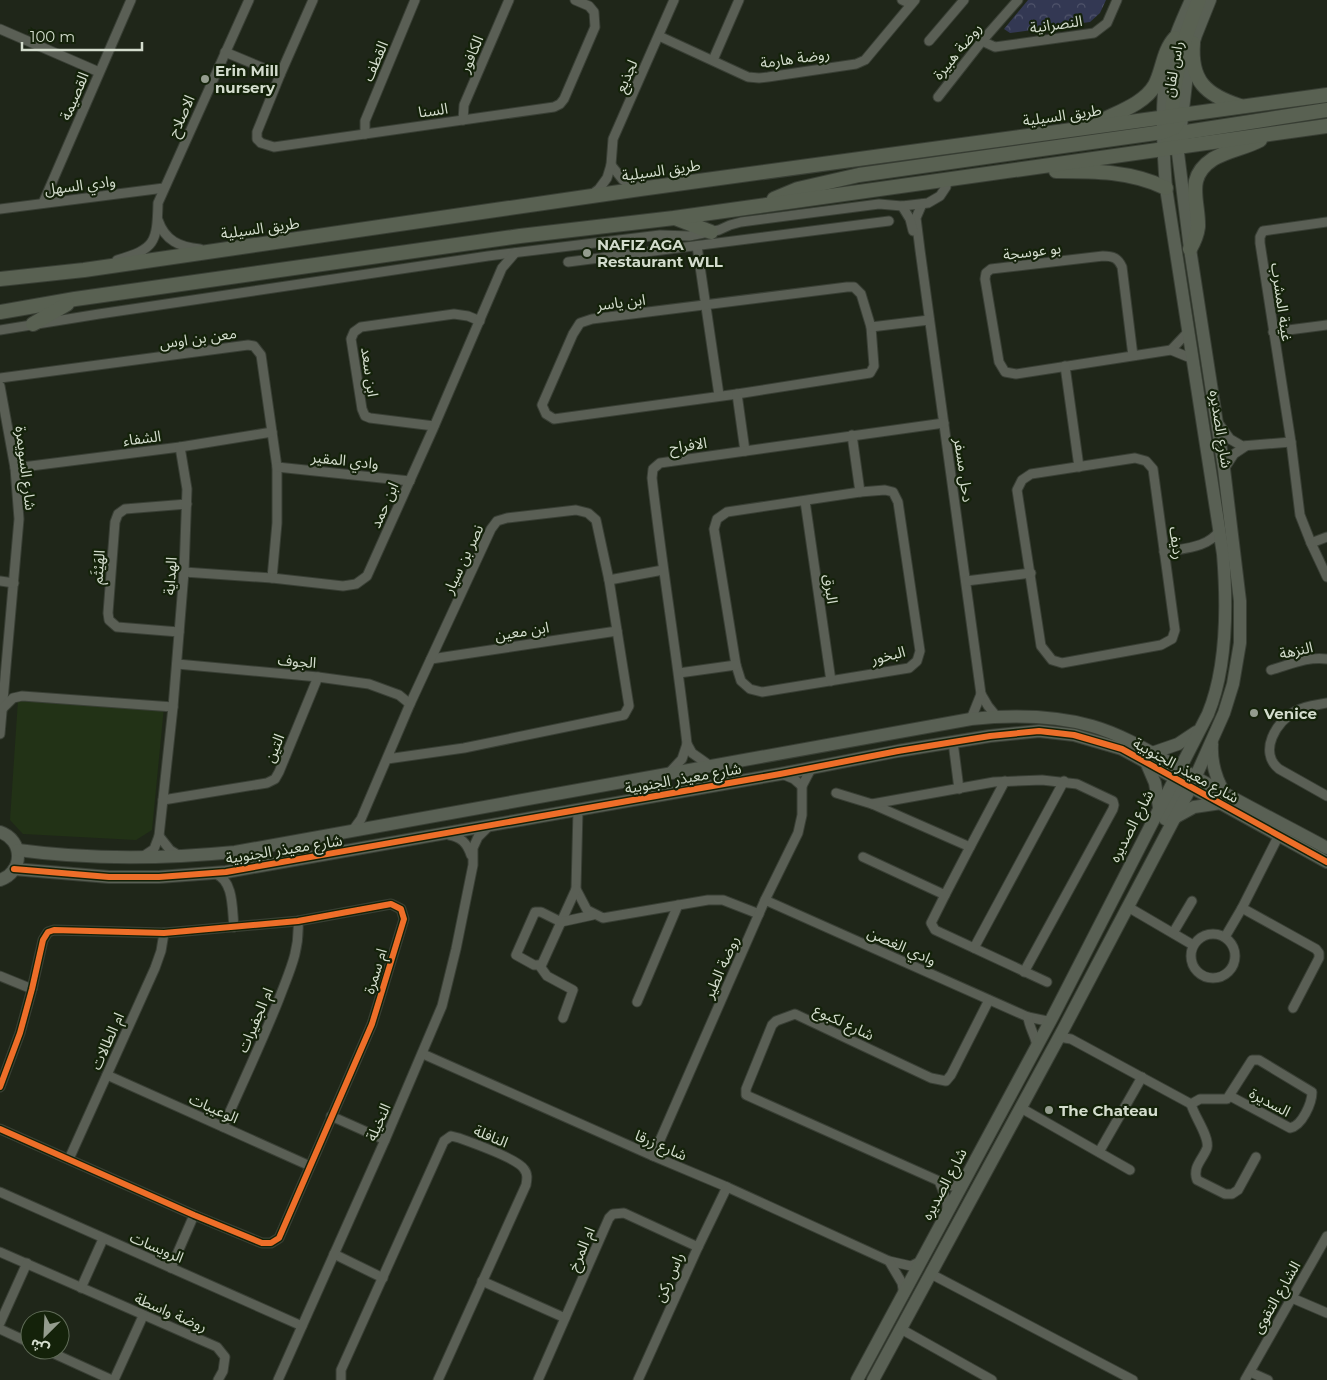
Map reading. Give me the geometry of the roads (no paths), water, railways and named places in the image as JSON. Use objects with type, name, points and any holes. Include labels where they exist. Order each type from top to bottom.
[{"type":"main road","name":"راس لفان","points":[[1173,128],[1165,82],[1175,38],[1191,0]]},
{"type":"main road","points":[[1173,128],[1173,98],[1182,49],[1199,0]]},
{"type":"main road","name":"راس لفان","points":[[1173,128],[1193,43],[1210,0]]},
{"type":"main road","points":[[1089,128],[1126,109],[1148,94],[1158,77],[1169,47],[1175,38]]},
{"type":"main road","points":[[1193,43],[1194,67],[1200,82],[1205,88],[1222,99],[1244,107]]},
{"type":"main road","name":"طريق السيلية","points":[[0,312],[520,236],[674,218],[1163,148],[1173,128],[1244,107],[1327,95]]},
{"type":"main road","points":[[759,206],[798,189],[838,179],[1173,128],[1327,110]]},
{"type":"main road","name":"طريق السيلية","points":[[0,279],[84,270],[640,189],[1089,128],[1173,128],[1270,134],[1327,126]]},
{"type":"main road","name":"شارع الصديره","points":[[857,1380],[1052,1018],[1159,808],[1185,778],[1213,738],[1224,713],[1233,684],[1240,643],[1241,622],[1238,580],[1224,470],[1173,128]]},
{"type":"main road","points":[[1190,249],[1198,228],[1194,196],[1200,173],[1218,156],[1254,143],[1270,134]]},
{"type":"main road","name":"شارع الصديره","points":[[873,1380],[1020,1108],[1065,1035],[1174,818],[1201,727],[1208,714],[1216,690],[1226,595],[1223,554],[1166,188],[1163,148]]},
{"type":"main road","points":[[1010,170],[1109,172],[1146,180],[1166,188]]},
{"type":"main road","points":[[674,218],[711,232]]},
{"type":"main road","points":[[33,324],[75,300]]},
{"type":"main road","points":[[1153,859],[1154,841],[1206,733],[1208,714]]},
{"type":"main road","name":"شارع معيذر الجنوبية","points":[[18,850],[69,856],[141,858],[243,851],[971,718],[997,717],[1052,718],[1082,723],[1108,731],[1149,757],[1223,799],[1327,848]]},
{"type":"main road","points":[[1159,808],[1149,757],[1178,744],[1201,727]]},
{"type":"main road","name":"شارع معيذر الجنوبية","points":[[14,869],[108,877],[159,877],[241,870],[953,742],[1023,732],[1053,732],[1096,740],[1149,757]]},
{"type":"main road","points":[[1174,818],[1194,807],[1223,799],[1213,765],[1213,738]]},
{"type":"main road","name":"شارع معيذر الجنوبية","points":[[1223,799],[1279,835],[1327,862]]},
{"type":"main road","points":[[0,880],[7,877],[18,862],[18,850],[14,842],[4,833]]},
{"type":"street","name":"القصيمة","points":[[43,203],[98,72],[131,0]]},
{"type":"street","name":"الاصلاح","points":[[84,270],[139,253],[150,246],[155,235],[158,203],[164,188],[249,0]]},
{"type":"street","name":"السنا","points":[[313,0],[257,132],[257,139],[261,143],[274,147],[554,107],[564,99],[595,27],[594,12],[589,6],[575,0]]},
{"type":"street","name":"القطف","points":[[365,134],[365,121],[415,0]]},
{"type":"street","name":"الكافور","points":[[463,120],[464,105],[509,0]]},
{"type":"street","name":"لجذيع","points":[[589,197],[603,183],[611,165],[613,139],[674,0]]},
{"type":"street","points":[[713,60],[739,0]]},
{"type":"street","points":[[902,0],[913,2]]},
{"type":"street","points":[[929,41],[964,0]]},
{"type":"street","name":"روضة هبيرة","points":[[938,97],[982,41],[1018,0]]},
{"type":"street","name":"النصرانية","points":[[982,41],[995,47],[1094,32],[1107,24],[1117,0]]},
{"type":"street","name":"روضة هارمة","points":[[659,36],[748,77],[759,78],[856,64],[865,60],[913,2]]},
{"type":"street","points":[[0,29],[98,72]]},
{"type":"street","points":[[226,52],[280,75]]},
{"type":"street","points":[[611,165],[623,180],[640,189]]},
{"type":"street","points":[[1,331],[33,324],[488,256],[660,235],[685,236],[722,230],[736,223],[879,204],[902,206],[922,204],[932,202],[940,196],[946,187],[947,180]]},
{"type":"street","name":"وادي السهل","points":[[0,209],[164,188]]},
{"type":"street","name":"دحل مسفر","points":[[922,204],[916,218],[981,694],[997,717]]},
{"type":"street","name":"دحل مسفر","points":[[902,206],[910,219],[915,243],[920,250]]},
{"type":"street","points":[[781,235],[782,225],[786,216]]},
{"type":"street","points":[[158,218],[165,234],[178,244],[186,248],[213,251]]},
{"type":"street","points":[[771,218],[778,226],[781,235]]},
{"type":"street","points":[[568,262],[889,221]]},
{"type":"street","name":"غينة المشرب","points":[[1327,222],[1263,231],[1260,237],[1300,515],[1327,577]]},
{"type":"street","points":[[620,256],[624,240]]},
{"type":"street","points":[[610,241],[620,256]]},
{"type":"street","points":[[697,246],[719,395]]},
{"type":"street","name":"ابن حمد","points":[[184,572],[272,578],[343,586],[356,584],[367,576],[500,275],[506,263],[515,253]]},
{"type":"street","points":[[488,256],[500,275]]},
{"type":"street","name":"بو عوسجة","points":[[1133,356],[1122,267],[1115,257],[1103,256],[988,270],[985,279],[1000,368],[1005,372],[1016,374],[1065,366],[1133,356],[1171,350]]},
{"type":"street","name":"ابن ياسر","points":[[854,287],[861,294],[871,328],[874,366],[870,373],[737,394],[554,419],[546,414],[542,405],[573,334],[580,322],[592,319],[854,287]]},
{"type":"street","name":"ابن سعد","points":[[434,426],[365,416],[362,409],[351,339],[354,332],[361,327],[454,314],[468,316],[480,321]]},
{"type":"street","points":[[871,328],[930,320]]},
{"type":"street","points":[[1273,332],[1327,325]]},
{"type":"street","points":[[1188,332],[1171,350],[1194,359]]},
{"type":"street","name":"معن بن اوس","points":[[0,378],[248,345],[254,346],[261,355],[277,467],[277,523],[272,578]]},
{"type":"street","points":[[1065,366],[1078,467]]},
{"type":"street","name":"شارع السويمرة","points":[[0,386],[15,468],[19,519],[14,582],[3,672],[3,708],[0,734]]},
{"type":"street","points":[[737,394],[745,451]]},
{"type":"street","points":[[1217,422],[1230,439],[1238,444],[1246,446],[1291,442]]},
{"type":"street","name":"الافراح","points":[[687,744],[679,673],[663,570],[652,478],[654,469],[660,463],[944,423]]},
{"type":"street","name":"الشفاء","points":[[15,468],[180,447],[272,432]]},
{"type":"street","points":[[852,435],[860,492]]},
{"type":"street","points":[[1224,470],[1234,454],[1246,446]]},
{"type":"street","name":"الهداية","points":[[141,858],[151,852],[159,836],[173,707],[184,572],[187,504],[185,470],[180,447]]},
{"type":"street","name":"رديف","points":[[1135,458],[1146,461],[1153,469],[1175,630],[1172,639],[1162,645],[1062,663],[1052,660],[1041,646],[1017,490],[1022,480],[1031,474],[1078,467],[1135,458]]},
{"type":"street","name":"وادي المقير","points":[[277,467],[410,481]]},
{"type":"street","name":"البخور","points":[[885,490],[893,492],[898,502],[920,651],[917,661],[909,668],[762,692],[750,689],[741,681],[736,665],[714,529],[717,519],[727,512],[805,501],[860,492],[885,490]]},
{"type":"street","name":"البرق","points":[[805,501],[831,681]]},
{"type":"street","name":"الهَيْثَم","points":[[179,632],[118,627],[109,620],[108,613],[115,522],[118,514],[126,509],[187,504]]},
{"type":"street","name":"نصر بن سيار","points":[[353,830],[359,822],[410,704],[491,529],[497,522],[507,518],[576,510],[588,513],[596,520],[609,580],[629,706],[624,715],[464,748],[387,759]]},
{"type":"street","points":[[1164,552],[1201,545],[1212,539],[1220,530]]},
{"type":"street","points":[[1311,543],[1327,537]]},
{"type":"street","points":[[1201,545],[1213,548],[1223,554]]},
{"type":"street","points":[[609,580],[663,570]]},
{"type":"street","points":[[966,580],[1030,573]]},
{"type":"street","points":[[0,582],[14,582]]},
{"type":"street","name":"ابن معين","points":[[431,659],[617,631]]},
{"type":"street","name":"النزهة","points":[[1271,670],[1307,660],[1327,659]]},
{"type":"street","name":"الجوف","points":[[177,664],[318,677],[370,684],[399,695],[410,704]]},
{"type":"street","points":[[679,673],[736,665]]},
{"type":"street","name":"التين","points":[[163,800],[267,783],[275,779],[318,677]]},
{"type":"street","name":"دحل مسفر","points":[[971,718],[981,694]]},
{"type":"street","points":[[3,708],[13,698],[22,696],[173,707]]},
{"type":"street","points":[[1327,703],[1297,710],[1290,715],[1275,732],[1268,749],[1273,764],[1327,796]]},
{"type":"street","points":[[953,742],[959,789]]},
{"type":"street","points":[[687,744],[692,753],[710,766]]},
{"type":"street","points":[[670,772],[682,759],[687,744]]},
{"type":"street","name":"روضة الطير","points":[[653,1156],[765,900],[801,823],[802,786],[812,767]]},
{"type":"street","points":[[780,774],[794,778],[802,786]]},
{"type":"street","points":[[1005,780],[931,923],[932,927],[1047,982]]},
{"type":"street","points":[[872,804],[1005,780],[1064,781],[1077,784],[1111,799],[1114,805],[1024,972]]},
{"type":"street","points":[[974,948],[1064,781]]},
{"type":"street","points":[[836,792],[872,804],[970,847]]},
{"type":"street","points":[[365,808],[369,818],[382,825]]},
{"type":"street","points":[[578,810],[576,889],[561,922],[542,964],[534,965],[516,956],[535,912],[541,912],[561,922],[593,915]]},
{"type":"street","points":[[0,822],[4,833]]},
{"type":"street","name":"النخيلة","points":[[278,1380],[423,1054],[442,1006],[456,949],[472,865],[473,848],[481,833],[489,826]]},
{"type":"street","points":[[442,834],[457,836],[465,843],[470,853],[472,865]]},
{"type":"street","points":[[1225,937],[1279,835]]},
{"type":"street","points":[[159,836],[170,850],[180,856]]},
{"type":"street","points":[[863,857],[945,895]]},
{"type":"street","points":[[230,893],[233,878],[241,870]]},
{"type":"street","points":[[213,872],[224,878],[230,893],[234,927]]},
{"type":"street","points":[[576,889],[587,910],[593,915],[603,918],[708,900],[724,900],[759,914]]},
{"type":"street","name":"وادي الغصن","points":[[765,900],[1028,1017],[1047,1021],[1052,1018]]},
{"type":"street","points":[[1173,933],[1192,901]]},
{"type":"street","name":"ام سمرة","points":[[0,1087],[20,1033],[43,940],[48,932],[54,930],[164,932],[298,921],[391,904],[401,909],[404,919],[372,1024],[279,1238],[271,1243],[262,1243],[194,1216],[0,1129]]},
{"type":"street","points":[[637,1002],[678,905]]},
{"type":"street","points":[[1128,907],[1193,945]]},
{"type":"street","points":[[1242,908],[1316,948],[1319,953],[1320,958],[1293,1008]]},
{"type":"street","name":"ام الجفيرات","points":[[223,1127],[269,1024],[296,952],[299,936],[298,921]]},
{"type":"street","name":"ام الطالات","points":[[69,1159],[155,968],[161,951],[164,932]]},
{"type":"street","points":[[1210,934],[1218,934],[1225,937],[1233,947],[1235,959],[1230,970],[1212,978],[1204,976],[1195,968],[1191,957],[1193,945],[1202,936],[1210,934]]},
{"type":"street","points":[[539,965],[546,976],[573,990],[563,1018]]},
{"type":"street","points":[[0,976],[32,989]]},
{"type":"street","name":"شارع لكبوع","points":[[965,1179],[952,1186],[939,1182],[746,1095],[747,1083],[772,1026],[776,1021],[795,1014],[931,1078],[946,1081],[951,1075],[989,1000]]},
{"type":"street","points":[[1028,1017],[1029,1027],[1037,1046]]},
{"type":"street","points":[[1065,1035],[1191,1104],[1207,1138],[1207,1147],[1195,1172],[1197,1180],[1225,1194],[1232,1194],[1238,1190],[1256,1157]]},
{"type":"street","name":"شارع زرقا","points":[[423,1054],[727,1187],[889,1262],[911,1266],[921,1261]]},
{"type":"street","name":"السديرة","points":[[1191,1104],[1200,1099],[1224,1100],[1230,1096],[1252,1060],[1256,1060],[1305,1086],[1313,1095],[1300,1123],[1290,1128],[1230,1096]]},
{"type":"street","name":"الوعيبات","points":[[107,1075],[310,1166]]},
{"type":"street","points":[[1098,1152],[1142,1078]]},
{"type":"street","points":[[1020,1108],[1130,1170]]},
{"type":"street","points":[[331,1116],[385,1140]]},
{"type":"street","name":"النافلة","points":[[340,1380],[341,1370],[444,1141],[450,1136],[519,1163],[526,1172],[526,1185],[438,1380]]},
{"type":"street","points":[[939,1182],[947,1201],[947,1212]]},
{"type":"street","name":"راس ركن","points":[[638,1380],[698,1246],[727,1187]]},
{"type":"street","name":"الرويسات","points":[[0,1192],[302,1326]]},
{"type":"street","name":"ام المرخ","points":[[541,1379],[609,1218],[613,1214],[624,1213],[698,1246]]},
{"type":"street","points":[[171,1268],[194,1216]]},
{"type":"street","name":"الشارع التقوى","points":[[1268,1380],[1248,1376],[1327,1236]]},
{"type":"street","points":[[81,1288],[103,1239]]},
{"type":"street","name":"روضة واسطة","points":[[0,1252],[217,1347],[225,1357],[223,1371],[218,1380]]},
{"type":"street","points":[[334,1254],[383,1278]]},
{"type":"street","points":[[889,1262],[902,1283],[904,1295]]},
{"type":"street","points":[[0,1323],[27,1263]]},
{"type":"street","points":[[930,1274],[1133,1380]]},
{"type":"street","points":[[482,1281],[566,1318]]},
{"type":"street","points":[[1292,1298],[1327,1313]]},
{"type":"street","points":[[68,1360],[113,1380],[143,1316]]},
{"type":"street","points":[[0,1329],[20,1338]]},
{"type":"street","points":[[901,1329],[992,1380]]},
{"type":"place","name":"Erin Mill nursery","points":[[205,79]]},
{"type":"place","name":"NAFIZ AGA Restaurant WLL","points":[[587,253]]},
{"type":"place","name":"Venice","points":[[1254,713]]},
{"type":"place","name":"The Chateau","points":[[1049,1110]]}]
